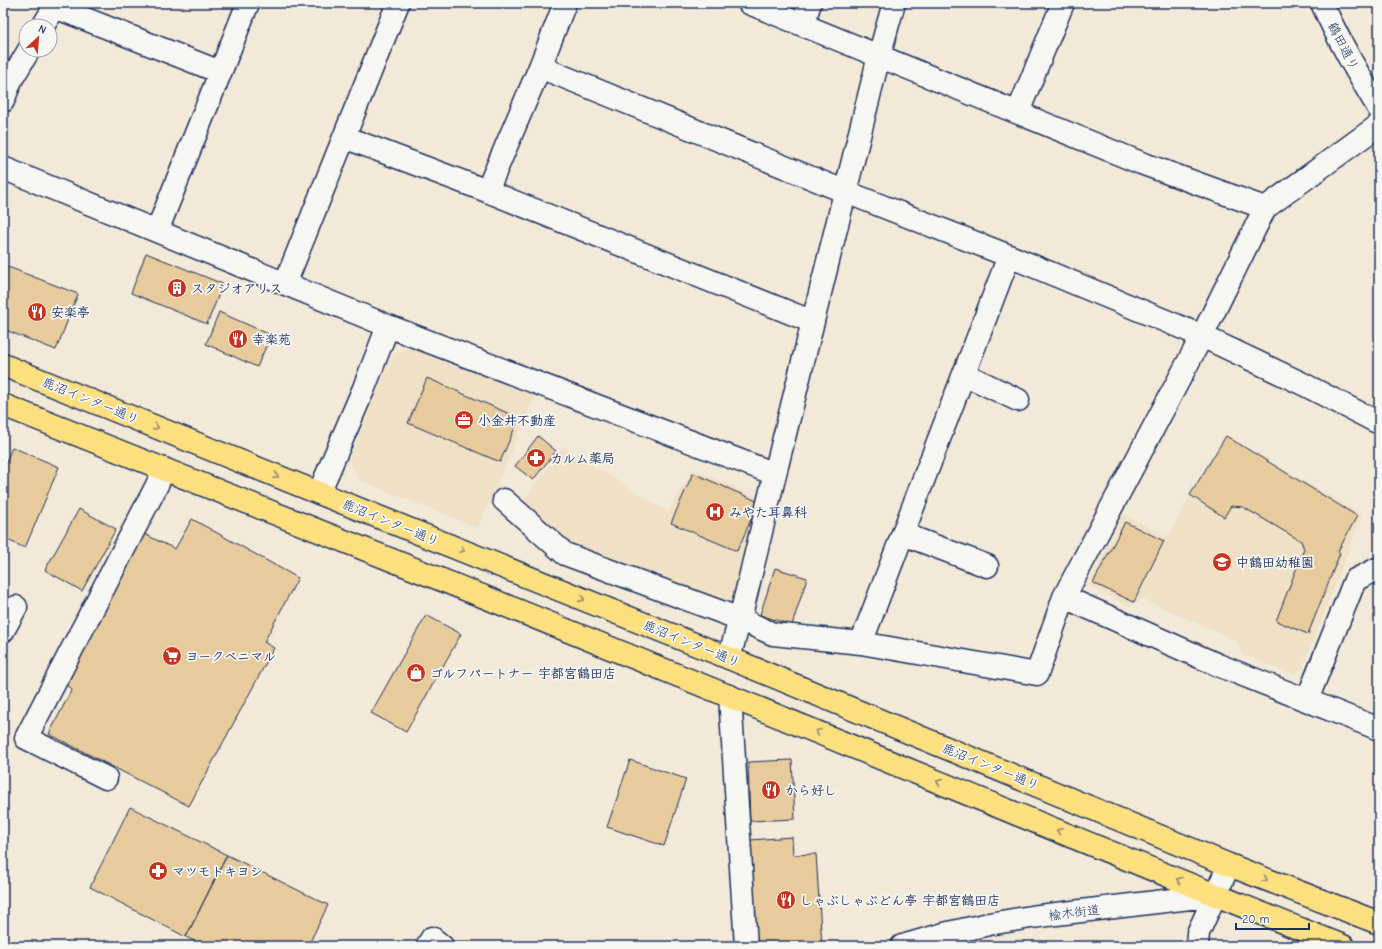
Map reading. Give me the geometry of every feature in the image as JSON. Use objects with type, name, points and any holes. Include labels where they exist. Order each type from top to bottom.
[{"type":"main road","name":"鹿沼インター通り","points":[[3,365],[729,658],[1229,865],[1379,923]]},
{"type":"main road","points":[[3,405],[322,531],[1343,946]]},
{"type":"street","points":[[157,231],[248,3]]},
{"type":"street","points":[[284,284],[398,3]]},
{"type":"street","points":[[487,191],[540,67],[564,3]]},
{"type":"street","points":[[749,3],[1141,162],[1265,208]]},
{"type":"street","points":[[803,25],[810,3]]},
{"type":"street","points":[[729,658],[740,620],[879,56],[894,3]]},
{"type":"street","points":[[1018,112],[1063,3]]},
{"type":"street","name":"鶴田通り","points":[[1322,3],[1355,69],[1379,109]]},
{"type":"street","points":[[48,18],[56,5],[220,72]]},
{"type":"street","points":[[3,101],[7,78],[23,58]]},
{"type":"street","points":[[540,67],[846,192],[1009,256],[1202,336],[1303,384],[1379,423]]},
{"type":"street","points":[[504,500],[565,554],[740,620],[773,634],[861,643],[1037,674],[1064,597],[1202,336],[1265,208],[1379,125]]},
{"type":"street","points":[[344,137],[487,191],[813,322]]},
{"type":"street","points":[[3,168],[388,326],[775,474]]},
{"type":"street","points":[[861,643],[1009,256]]},
{"type":"street","points":[[319,493],[364,388],[388,326]]},
{"type":"street","points":[[964,374],[1018,400]]},
{"type":"street","points":[[106,778],[26,738],[164,469]]},
{"type":"street","points":[[903,534],[988,566]]},
{"type":"street","points":[[1307,700],[1355,580],[1377,568],[1379,569]]},
{"type":"street","points":[[1064,597],[1218,665],[1379,729]]},
{"type":"street","points":[[3,631],[16,607]]},
{"type":"street","points":[[730,696],[746,946]]},
{"type":"street","points":[[1197,946],[1198,933],[1229,865]]},
{"type":"street","name":"楡木街道","points":[[902,946],[944,934],[1031,917],[1215,895]]},
{"type":"street","points":[[427,946],[432,938],[442,946]]},
{"type":"shaded area","points":[[409,348],[535,396],[478,528],[359,480],[349,460],[393,355]]},
{"type":"shaded area","name":"中鶴田幼稚園","points":[[1226,436],[1362,515],[1302,669],[1293,674],[1243,655],[1237,641],[1143,599],[1130,606],[1088,586],[1124,515],[1168,538],[1190,495]]},
{"type":"shaded area","points":[[563,447],[668,512],[693,469],[764,500],[737,607],[568,545],[523,501]]},
{"type":"building","name":"スタジオアリス","points":[[146,253],[223,284],[207,324],[131,293]]},
{"type":"building","name":"安楽亭","points":[[3,265],[78,294],[56,350],[3,329]]},
{"type":"building","name":"幸楽苑","points":[[219,312],[271,335],[257,367],[206,344]]},
{"type":"building","name":"小金井不動産","points":[[427,378],[519,418],[500,462],[408,423]]},
{"type":"building","name":"カルム薬局","points":[[538,436],[556,451],[533,480],[515,466]]},
{"type":"building","points":[[1226,436],[1357,516],[1338,551],[1340,553],[1308,634],[1276,621],[1304,549],[1301,541],[1243,507],[1231,506],[1224,517],[1190,495]]},
{"type":"building","points":[[12,447],[59,467],[25,548],[3,538],[3,470]]},
{"type":"building","name":"みやた耳鼻科","points":[[693,473],[759,502],[737,551],[671,523]]},
{"type":"building","points":[[79,509],[116,529],[82,591],[45,570]]},
{"type":"building","name":"ヨークベニマル","points":[[192,519],[298,578],[264,642],[274,648],[189,806],[49,734],[72,689],[61,682],[140,532],[175,549]]},
{"type":"building","points":[[1125,522],[1164,541],[1134,602],[1093,583]]},
{"type":"building","points":[[775,568],[807,578],[792,625],[760,615]]},
{"type":"building","name":"ゴルフパートナー 宇都宮鶴田店","points":[[426,615],[461,634],[406,732],[371,713]]},
{"type":"building","points":[[630,760],[686,779],[664,846],[607,827]]},
{"type":"building","name":"から好し","points":[[792,760],[795,819],[750,821],[748,762]]},
{"type":"building","name":"マツモトキヨシ","points":[[130,807],[227,855],[186,937],[90,887]]},
{"type":"building","name":"しゃぶしゃぶどん亭 宇都宮鶴田店","points":[[792,837],[793,855],[816,854],[822,946],[757,946],[750,840]]},
{"type":"building","points":[[227,855],[328,905],[308,946],[204,946],[186,937]]},
{"type":"place","name":"スタジオアリス","points":[[177,288]]},
{"type":"place","name":"安楽亭","points":[[37,312]]},
{"type":"place","name":"幸楽苑","points":[[238,339]]},
{"type":"place","name":"小金井不動産","points":[[464,420]]},
{"type":"place","name":"カルム薬局","points":[[536,458]]},
{"type":"place","name":"みやた耳鼻科","points":[[715,512]]},
{"type":"place","name":"中鶴田幼稚園","points":[[1222,562]]},
{"type":"place","name":"ヨークベニマル","points":[[172,656]]},
{"type":"place","name":"ゴルフパートナー 宇都宮鶴田店","points":[[416,673]]},
{"type":"place","name":"から好し","points":[[771,790]]},
{"type":"place","name":"マツモトキヨシ","points":[[158,871]]},
{"type":"place","name":"しゃぶしゃぶどん亭 宇都宮鶴田店","points":[[786,900]]}]
